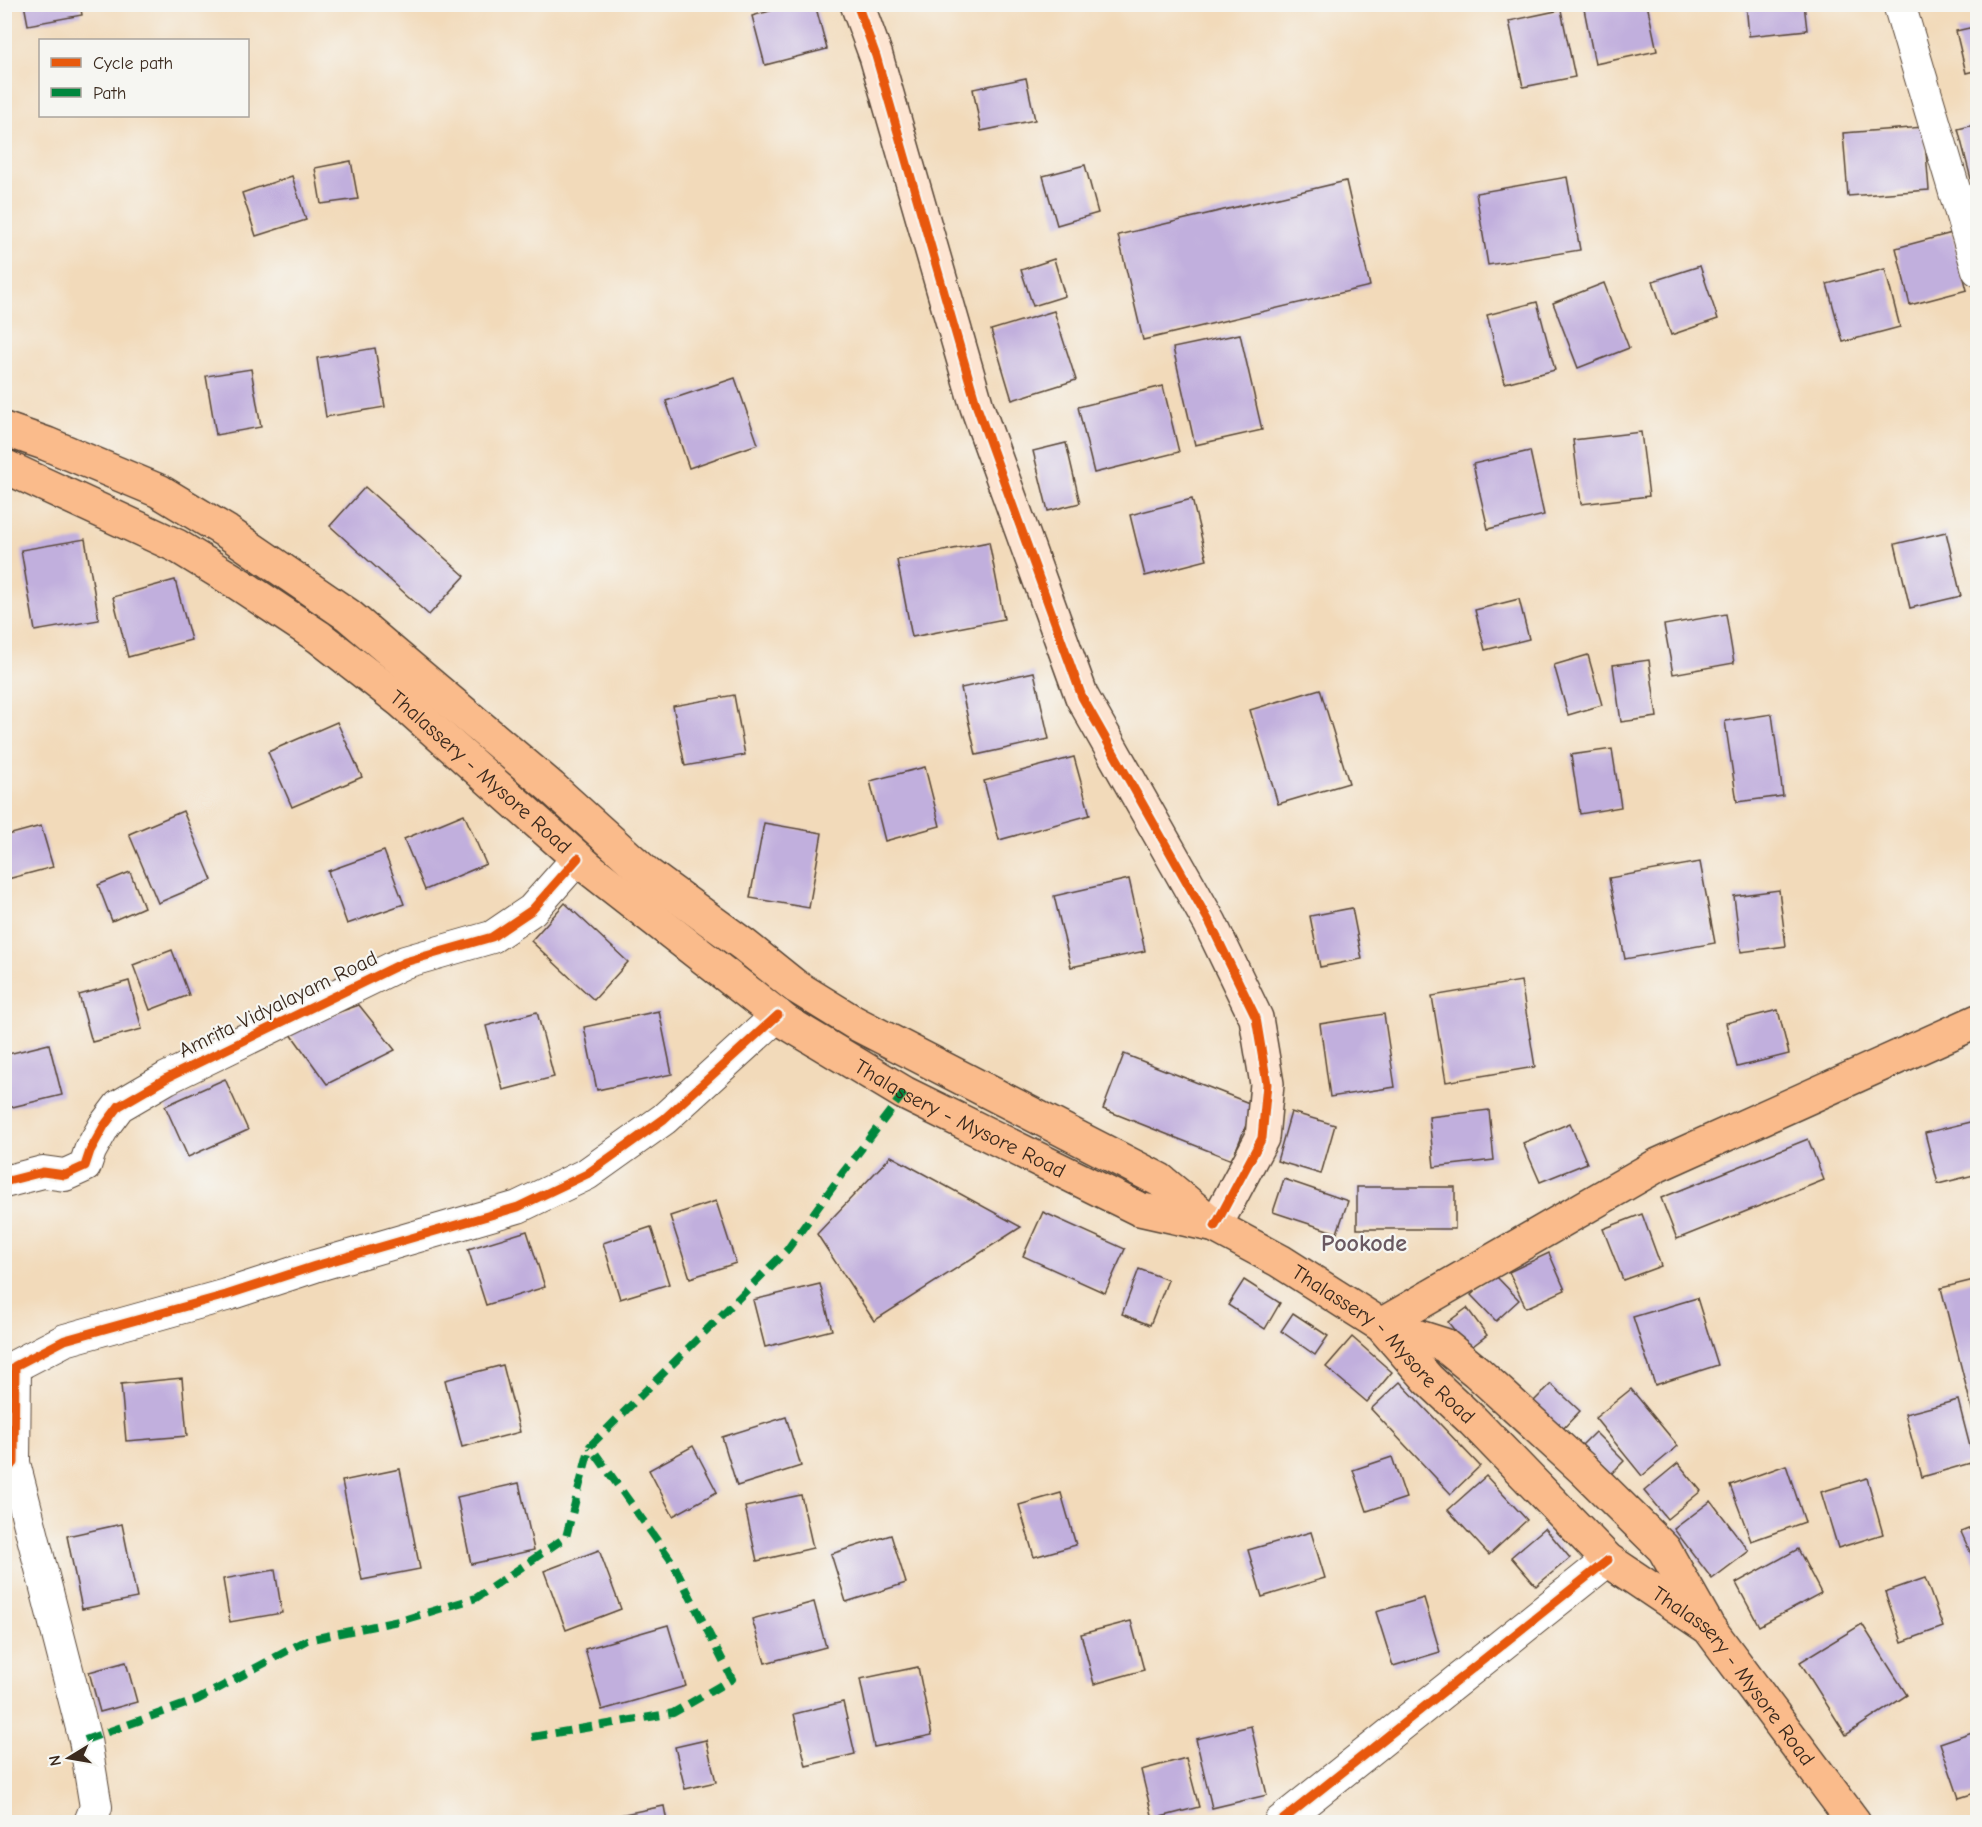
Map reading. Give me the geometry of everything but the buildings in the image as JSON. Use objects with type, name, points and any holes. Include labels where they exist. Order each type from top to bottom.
[{"type":"main road","points":[[4,429],[47,444],[159,491],[227,532],[348,615],[551,787],[647,874],[744,945],[795,986],[855,1023],[1160,1180],[1215,1226]]},
{"type":"main road","name":"Thalassery - Mysore Road","points":[[4,466],[177,546],[319,637],[401,701],[578,858],[778,1015],[904,1093],[1139,1209],[1215,1226],[1280,1261],[1381,1325],[1428,1379],[1473,1421],[1608,1560],[1709,1628],[1854,1822]]},
{"type":"main road","points":[[1381,1325],[1658,1166],[1977,1021]]},
{"type":"main road","points":[[1381,1325],[1444,1345],[1477,1372],[1583,1469],[1664,1549],[1709,1628]]},
{"type":"street","points":[[857,4],[876,56],[977,407],[1082,697],[1210,923],[1256,1018],[1267,1084],[1262,1138],[1215,1226]]},
{"type":"street","points":[[1899,4],[1977,270]]},
{"type":"street","name":"Amrita Vidyalayam Road","points":[[4,1182],[43,1172],[65,1175],[85,1166],[99,1134],[119,1106],[208,1058],[405,963],[492,937],[532,910],[578,858]]},
{"type":"street","points":[[90,1822],[96,1807],[85,1740],[9,1466],[10,1358],[518,1207],[587,1174],[664,1119],[778,1015]]},
{"type":"street","points":[[1280,1822],[1608,1560]]},
{"type":"marked path","points":[[85,1740],[197,1700],[307,1640],[403,1620],[476,1598],[566,1537],[590,1446],[787,1250],[904,1093]]},
{"type":"marked path","points":[[532,1737],[673,1713],[732,1679],[673,1563],[590,1446]]},
{"type":"cycle path","points":[[857,4],[876,56],[977,407],[1082,697],[1210,923],[1256,1018],[1267,1084],[1262,1138],[1215,1226]]},
{"type":"cycle path","points":[[4,1182],[43,1172],[65,1175],[85,1166],[90,1151],[104,1126],[119,1106],[167,1078],[405,962],[492,937],[532,910],[578,858]]},
{"type":"cycle path","points":[[4,1470],[14,1463],[15,1366],[65,1340],[226,1295],[315,1266],[518,1207],[587,1174],[664,1119],[778,1015]]},
{"type":"cycle path","points":[[1280,1822],[1608,1560]]},
{"type":"district","name":"Pookode","points":[[1364,1243]]}]
